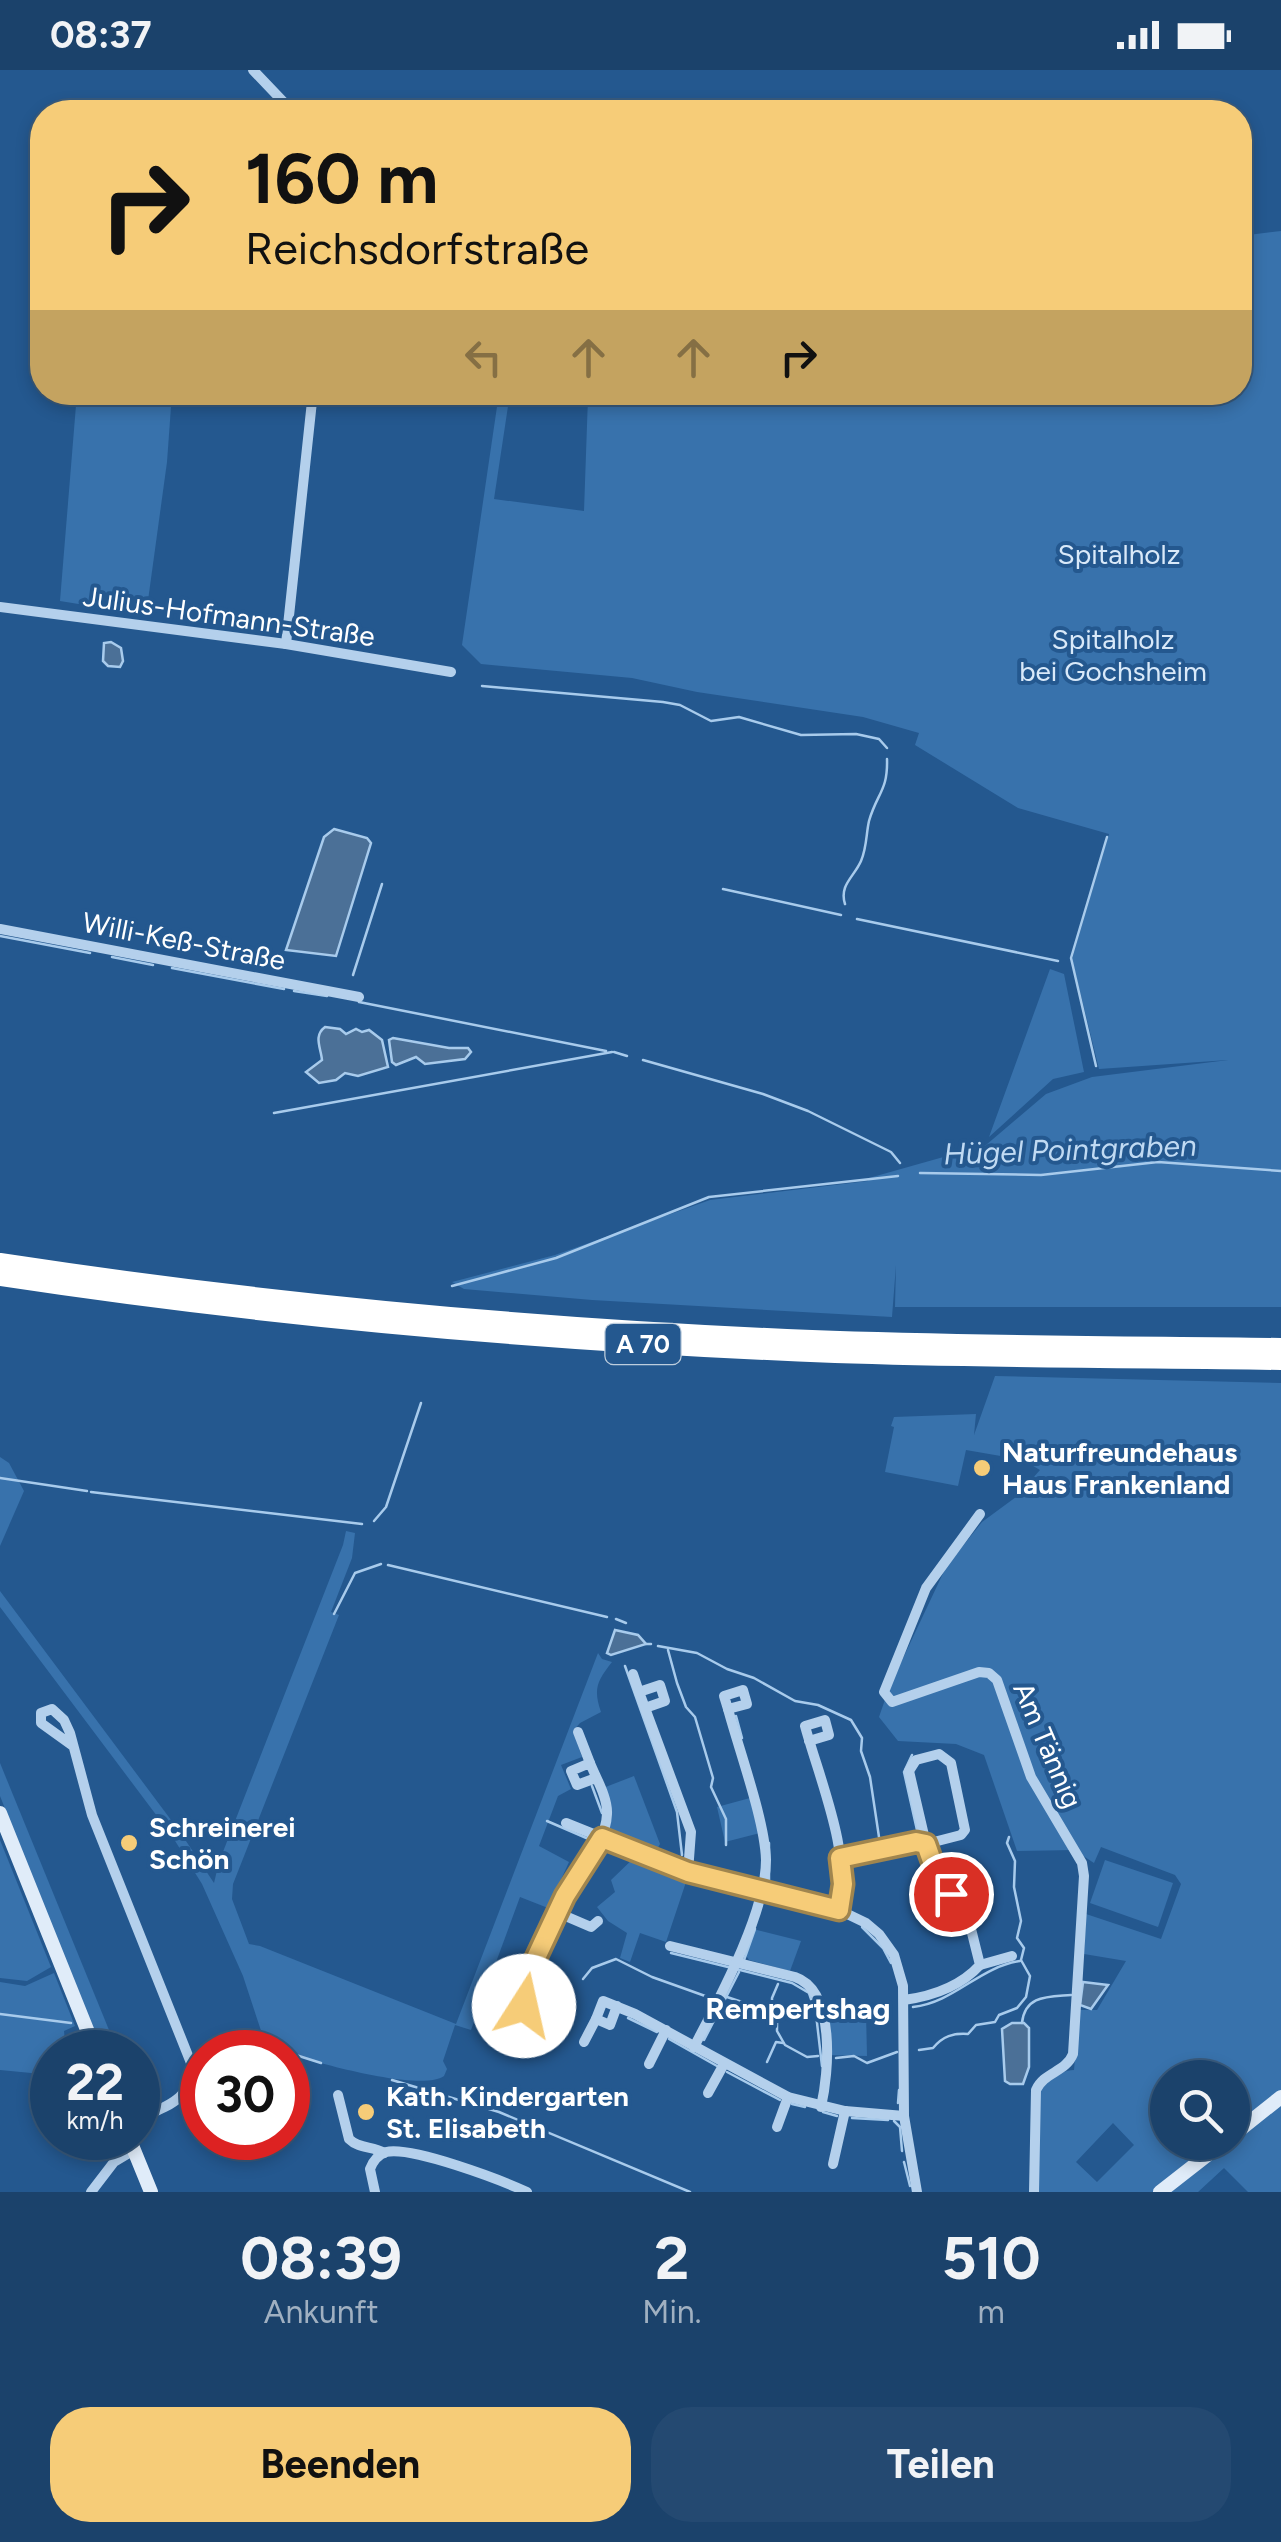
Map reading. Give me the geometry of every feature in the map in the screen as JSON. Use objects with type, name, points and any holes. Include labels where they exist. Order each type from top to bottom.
[{"type":"highway","name":"A 70","points":[[0,1262],[244,1295],[622,1329],[906,1342],[1281,1347]]},
{"type":"highway","name":"A 70","points":[[0,1276],[363,1321],[646,1344],[916,1356],[1281,1361]]},
{"type":"main road","points":[[0,1813],[86,2030]]},
{"type":"main road","points":[[1250,2122],[1281,2097]]},
{"type":"main road","points":[[138,2160],[151,2192]]},
{"type":"main road","points":[[1160,2192],[1201,2160]]},
{"type":"street","points":[[253,70],[282,100]]},
{"type":"street","points":[[286,644],[313,405]]},
{"type":"street","name":"Julius-Hofmann-Straße","points":[[0,607],[286,644],[451,672]]},
{"type":"street","name":"Willi-Keß-Straße","points":[[0,928],[359,997]]},
{"type":"street","name":"Am Tännig","points":[[980,1514],[926,1588],[884,1692],[892,1702],[966,1676],[989,1673],[997,1680],[1031,1777],[1082,1863],[1072,2054],[1068,2064],[1045,2078],[1036,2090],[1034,2192]]},
{"type":"street","points":[[632,1674],[691,1832],[688,1872]]},
{"type":"street","points":[[640,1692],[660,1685],[665,1701],[645,1708]]},
{"type":"street","points":[[694,2047],[735,1963],[766,1866],[763,1839],[728,1710]]},
{"type":"street","points":[[514,1990],[534,1962],[556,1912],[602,1838],[608,1809],[578,1732]]},
{"type":"street","points":[[809,1741],[840,1858],[843,1884],[839,1910]]},
{"type":"street","points":[[73,1746],[106,1853],[180,2030]]},
{"type":"street","points":[[840,1858],[916,1842],[926,1844],[962,1835],[966,1830],[951,1762],[939,1754],[916,1760],[910,1771],[926,1844],[939,1881],[968,1914],[980,1965]]},
{"type":"street","points":[[590,1763],[571,1771],[577,1785],[596,1778]]},
{"type":"street","points":[[566,1823],[688,1872],[839,1910],[866,1924],[886,1944],[900,1968],[904,2000],[904,2116],[917,2192]]},
{"type":"street","points":[[556,1912],[591,1927],[598,1921]]},
{"type":"street","points":[[670,1946],[804,1980],[816,1990],[823,2012],[827,2071],[821,2107]]},
{"type":"street","points":[[904,2000],[954,1986],[980,1965],[1012,1956]]},
{"type":"street","points":[[584,2042],[604,2000],[788,2097],[845,2112],[904,2116]]},
{"type":"street","points":[[648,2064],[666,2030]]},
{"type":"street","points":[[708,2093],[724,2064]]},
{"type":"street","points":[[338,2094],[349,2140],[354,2144],[448,2163],[527,2192]]},
{"type":"street","points":[[777,2127],[788,2097]]},
{"type":"street","points":[[833,2164],[845,2112]]},
{"type":"street","points":[[375,2192],[370,2169],[384,2153]]},
{"type":"street","points":[[91,2192],[116,2160]]},
{"type":"green space","points":[[1281,231],[1281,1307],[895,1307],[896,1265],[892,1317],[592,1300],[464,1289],[452,1282],[555,1255],[710,1200],[868,1181],[986,1145],[1046,1094],[1092,1077],[1228,1060],[1099,1069],[1072,959],[1109,834],[1018,808],[915,745],[919,733],[863,717],[632,678],[481,664],[462,645],[497,405],[508,405],[494,499],[584,511],[588,405],[1252,405],[1252,235]]},
{"type":"green space","points":[[76,405],[171,405],[146,615],[60,601]]},
{"type":"green space","points":[[1050,969],[1064,974],[1084,1072],[1053,1079],[989,1137]]},
{"type":"green space","points":[[995,1376],[1281,1383],[1281,2192],[1248,2192],[1224,2168],[1198,2192],[1035,2192],[1038,2095],[1052,2078],[1074,2070],[1079,2010],[1097,2010],[1126,1961],[1084,1954],[1086,1914],[1161,1939],[1181,1884],[1175,1875],[1101,1847],[1094,1863],[1074,1850],[1017,1851],[984,1755],[956,1744],[898,1741],[879,1717],[946,1567],[982,1522],[1016,1497],[1040,1470],[1023,1460],[966,1450],[958,1486],[885,1472],[894,1417],[976,1414],[974,1435]],"holes":[[[1113,2123],[1134,2145],[1097,2182],[1076,2162]]]},
{"type":"green space","points":[[0,1457],[9,1463],[24,1491],[0,1546]]},
{"type":"green space","points":[[346,1531],[355,1533],[352,1558],[331,1612],[339,1615],[233,1884],[232,1899],[249,1944],[456,2024],[598,1653],[612,1662],[598,1686],[601,1712],[573,1731],[582,1757],[561,1765],[571,1789],[558,1796],[539,1846],[569,1862],[548,1908],[520,1897],[471,2030],[455,2025],[443,2061],[447,2069],[444,2076],[431,2080],[388,2078],[310,2060],[310,2030],[261,2030],[243,1976],[202,1884],[172,1836],[0,1607],[0,1591],[214,1883]]},
{"type":"green space","points":[[0,1763],[109,2030],[93,2030],[0,1796]]},
{"type":"green space","points":[[634,1776],[660,1844],[656,1851],[608,1831],[603,1788]]},
{"type":"green space","points":[[750,1798],[760,1833],[725,1842],[717,1807]]},
{"type":"green space","points":[[0,1840],[51,1967],[27,1981],[0,1978]]},
{"type":"green space","points":[[637,1855],[689,1873],[666,1942],[640,1933],[630,1962],[620,1958],[627,1933],[608,1921],[597,1907],[615,1892],[611,1880]]},
{"type":"green space","points":[[1105,1860],[1173,1883],[1158,1927],[1090,1903]]},
{"type":"green space","points":[[753,1929],[801,1941],[790,1971],[749,1960],[745,1954]]},
{"type":"green space","points":[[531,1969],[568,2002],[547,2028],[526,2007],[517,1987]]},
{"type":"green space","points":[[54,1973],[75,2026],[66,2030],[30,2030],[30,2073],[0,2070],[0,1982],[25,1986]]},
{"type":"green space","points":[[866,2013],[867,2056],[826,2055],[824,2017]]},
{"type":"shaded area","points":[[104,643],[121,648],[120,667],[108,666],[103,661]]},
{"type":"shaded area","points":[[334,829],[367,838],[371,843],[336,956],[286,950],[324,837]]},
{"type":"shaded area","points":[[325,1027],[346,1034],[356,1029],[369,1030],[382,1040],[388,1067],[358,1076],[345,1073],[336,1080],[319,1083],[306,1072],[322,1060],[319,1038]]},
{"type":"shaded area","points":[[389,1040],[468,1048],[471,1052],[465,1059],[425,1064],[416,1057],[396,1065],[392,1062]]},
{"type":"shaded area","points":[[615,1630],[638,1635],[646,1644],[611,1655],[607,1653]]},
{"type":"shaded area","points":[[1083,1982],[1108,1985],[1091,2009],[1080,2005]]},
{"type":"shaded area","points":[[1012,2023],[1024,2023],[1029,2028],[1029,2067],[1023,2084],[1005,2081],[1002,2029]]},
{"type":"waterway","points":[[482,686],[663,702],[680,705],[711,721],[739,717],[801,735],[856,734],[879,739],[887,748]]},
{"type":"waterway","points":[[845,904],[844,892],[863,856],[869,821],[884,785],[887,759]]},
{"type":"waterway","points":[[1096,1066],[1071,958],[1107,837]]},
{"type":"waterway","points":[[353,975],[382,884]]},
{"type":"waterway","points":[[723,889],[841,915]]},
{"type":"waterway","points":[[857,919],[1058,961]]},
{"type":"waterway","name":"Hügel Pointgraben","points":[[0,936],[90,953]]},
{"type":"waterway","name":"Hügel Pointgraben","points":[[112,957],[153,965]]},
{"type":"waterway","name":"Hügel Pointgraben","points":[[172,968],[284,989]]},
{"type":"waterway","name":"Hügel Pointgraben","points":[[294,991],[327,996]]},
{"type":"waterway","name":"Hügel Pointgraben","points":[[359,1002],[606,1051]]},
{"type":"waterway","points":[[274,1113],[612,1052]]},
{"type":"waterway","name":"Hügel Pointgraben","points":[[614,1052],[627,1056]]},
{"type":"waterway","name":"Hügel Pointgraben","points":[[643,1060],[808,1111],[891,1152],[900,1163]]},
{"type":"waterway","name":"Hügel Pointgraben","points":[[920,1173],[1041,1175],[1158,1162],[1281,1171]]},
{"type":"waterway","points":[[452,1286],[556,1258],[709,1197],[898,1176]]},
{"type":"waterway","points":[[374,1521],[386,1507],[421,1403]]},
{"type":"waterway","points":[[0,1478],[87,1491]]},
{"type":"waterway","points":[[91,1492],[362,1524]]},
{"type":"waterway","points":[[334,1614],[355,1573],[381,1564]]},
{"type":"waterway","points":[[388,1565],[607,1617]]},
{"type":"waterway","points":[[616,1619],[626,1623]]},
{"type":"waterway","points":[[646,1644],[651,1644]]},
{"type":"waterway","points":[[658,1646],[697,1653],[795,1701],[818,1705],[851,1720],[862,1738],[861,1751],[870,1777],[879,1837]]},
{"type":"waterway","points":[[668,1650],[686,1707],[695,1717],[713,1778],[711,1787],[726,1819],[726,1845]]},
{"type":"waterway","points":[[625,1666],[677,1812],[682,1855]]},
{"type":"waterway","points":[[736,1716],[742,1738]]},
{"type":"waterway","points":[[912,1755],[904,1772],[917,1830]]},
{"type":"waterway","points":[[592,1786],[602,1813]]},
{"type":"waterway","points":[[547,1821],[591,1840]]},
{"type":"waterway","points":[[919,2050],[933,2048],[949,2036],[968,2034],[976,2025],[995,2022],[1026,1997],[1030,1976],[1021,1960],[1024,1948],[1017,1938],[1021,1921],[1009,1837]]},
{"type":"waterway","points":[[769,1843],[769,1883]]},
{"type":"waterway","points":[[566,1909],[603,1846],[677,1875],[755,1897]]},
{"type":"waterway","points":[[849,1885],[848,1864],[921,1848],[934,1884],[953,1905]]},
{"type":"waterway","points":[[763,1899],[834,1916]]},
{"type":"waterway","points":[[535,2002],[525,1986],[540,1967],[562,1920]]},
{"type":"waterway","points":[[862,1927],[883,1948],[891,1963]]},
{"type":"waterway","points":[[744,1960],[755,1929]]},
{"type":"waterway","points":[[671,1953],[728,1967]]},
{"type":"waterway","points":[[583,1979],[592,1968],[616,1959],[708,1997]]},
{"type":"waterway","points":[[913,2007],[942,1999],[992,1970],[1020,1961]]},
{"type":"waterway","points":[[736,1969],[792,1983],[809,1993],[816,2014],[822,2066]]},
{"type":"waterway","points":[[704,2040],[739,1972]]},
{"type":"waterway","points":[[772,2011],[778,1984]]},
{"type":"waterway","points":[[1022,2023],[1033,2002],[1071,1995]]},
{"type":"waterway","points":[[727,1997],[772,2012],[785,2045],[807,2057],[818,2056]]},
{"type":"waterway","points":[[0,2014],[71,2023]]},
{"type":"waterway","points":[[628,2018],[657,2032]]},
{"type":"waterway","points":[[669,2039],[717,2066]]},
{"type":"waterway","points":[[767,2062],[776,2042],[783,2043]]},
{"type":"waterway","points":[[836,2058],[854,2056],[867,2063],[897,2052]]},
{"type":"waterway","points":[[310,2060],[321,2063]]},
{"type":"waterway","points":[[727,2072],[780,2100]]},
{"type":"waterway","points":[[392,2080],[499,2112],[690,2192]]},
{"type":"waterway","points":[[898,2103],[899,2090]]},
{"type":"waterway","points":[[792,2104],[805,2107]]},
{"type":"waterway","points":[[823,2112],[837,2116]]},
{"type":"waterway","points":[[852,2118],[888,2120]]},
{"type":"waterway","points":[[894,2121],[900,2127],[902,2151]]},
{"type":"waterway","points":[[904,2162],[910,2186]]},
{"type":"place","name":"Naturfreundehaus Haus Frankenland","points":[[982,1468]]},
{"type":"place","name":"Schreinerei Schön","points":[[129,1843]]},
{"type":"place","name":"Kath. Kindergarten St. Elisabeth","points":[[366,2112]]},
{"type":"district","name":"Rempertshag","points":[[798,2009]]},
{"type":"route","points":[[524,2006],[527,2003],[514,1990],[534,1962],[573,1881],[602,1838],[688,1872],[839,1910],[843,1884],[840,1858],[916,1842],[926,1844],[939,1881],[951,1894]]},
{"type":"park label","name":"Spitalholz","points":[[1119,554]]},
{"type":"park label","name":"Spitalholz bei Gochsheim","points":[[1113,655]]}]
